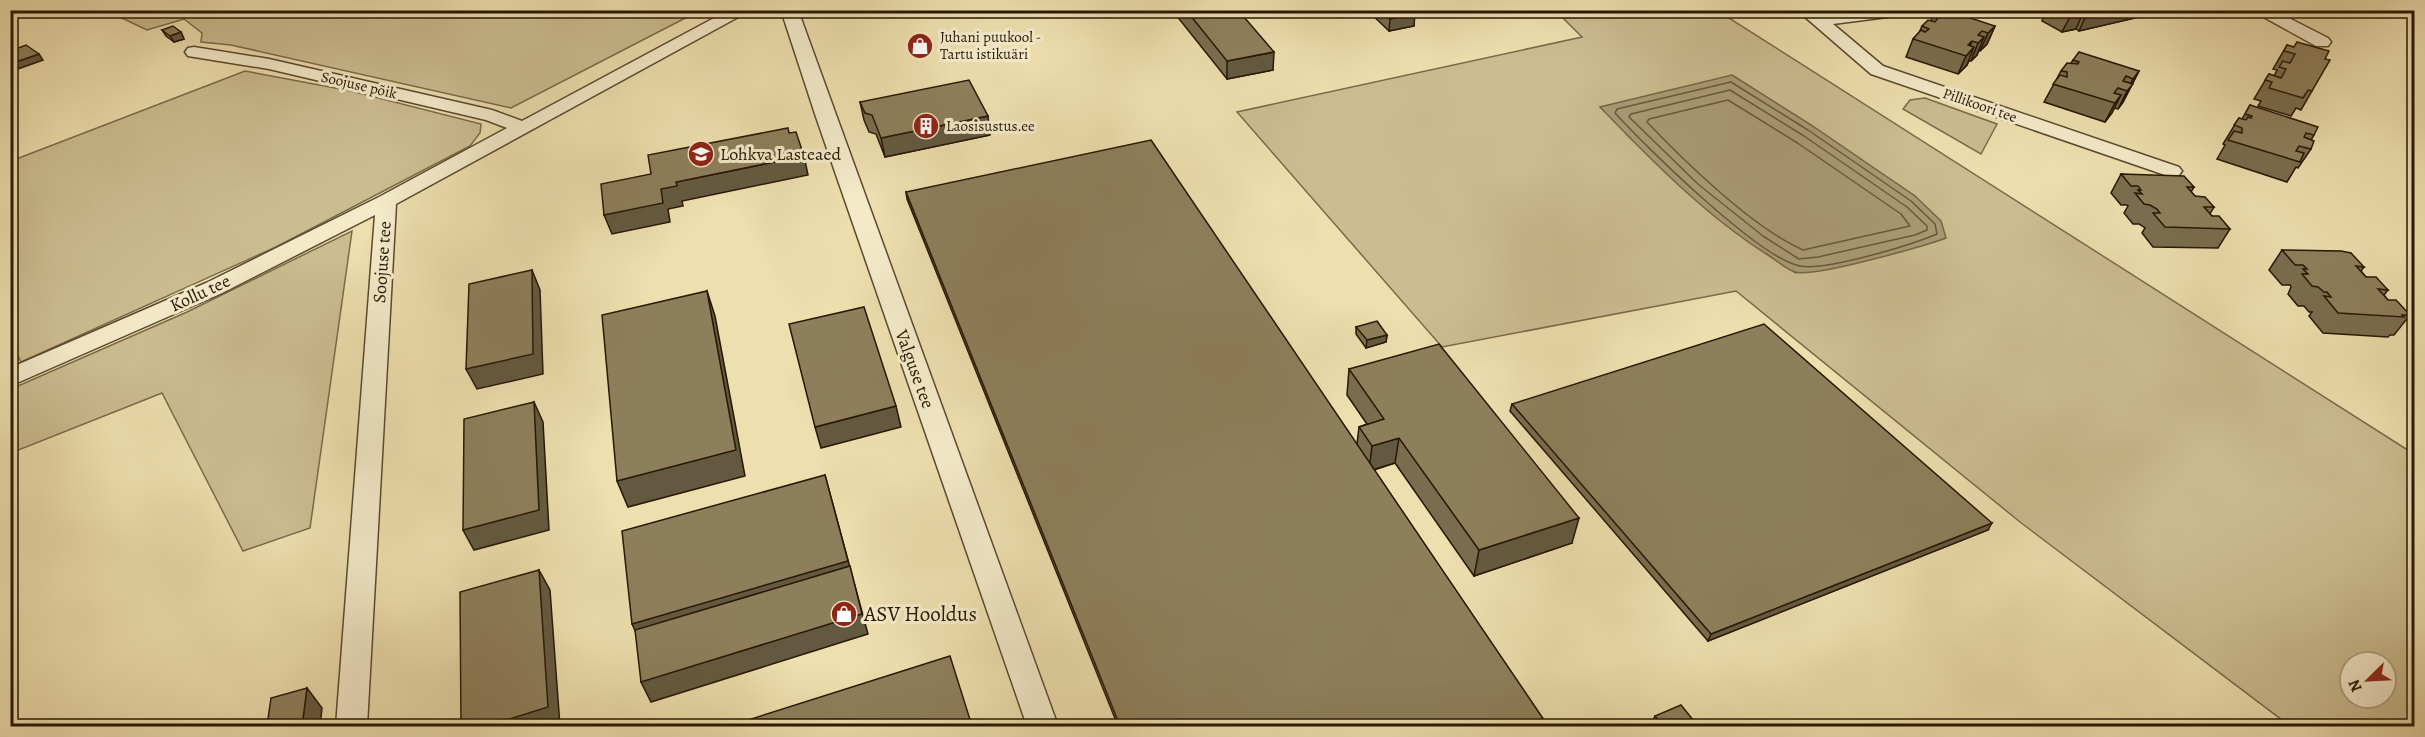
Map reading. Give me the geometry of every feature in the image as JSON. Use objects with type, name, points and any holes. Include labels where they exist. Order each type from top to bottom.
[{"type":"street","name":"Soojuse tee","points":[[351,726],[386,201],[743,10]]},
{"type":"street","name":"Valguse tee","points":[[789,10],[825,117],[1043,726]]},
{"type":"street","points":[[1811,16],[1902,10]]},
{"type":"street","points":[[2259,10],[2322,42]]},
{"type":"street","name":"Pillikoori tee","points":[[1811,16],[1877,70],[2172,171]]},
{"type":"street","name":"Soojuse põik","points":[[194,52],[280,67],[492,116],[523,128]]},
{"type":"street","name":"Kollu tee","points":[[10,378],[214,288],[386,201]]},
{"type":"shaded area","points":[[1629,10],[1718,11],[2414,454],[2414,726],[2290,726],[2020,522],[1736,291],[1442,347],[1237,112],[1582,37],[1563,18]],"holes":[[[1760,93],[1915,196],[1796,273],[1729,225],[1626,134]]]},
{"type":"shaded area","points":[[107,11],[699,11],[511,108],[231,45],[201,42],[202,33],[184,19],[147,30]]},
{"type":"shaded area","points":[[245,71],[351,91],[481,124],[480,133],[470,146],[276,247],[21,362],[17,354],[11,356],[11,161]]},
{"type":"shaded area","points":[[1925,98],[1997,124],[1981,154],[1903,109],[1910,100]]},
{"type":"shaded area","points":[[352,231],[310,528],[243,551],[162,393],[11,453],[11,389],[187,312]]},
{"type":"water","points":[[1732,75],[1811,125],[1915,196],[1941,221],[1946,238],[1845,266],[1806,273],[1795,272],[1745,240],[1701,205],[1659,167],[1600,107]]},
{"type":"building","points":[[1186,10],[1238,10],[1274,52],[1227,61]]},
{"type":"building","points":[[1381,10],[1412,10],[1415,13],[1390,19]]},
{"type":"building","points":[[1939,10],[1946,10],[1995,26],[1988,33],[1982,31],[1978,35],[1984,37],[1978,43],[1972,41],[1968,45],[1974,47],[1966,56],[1913,39],[1921,30],[1925,32],[1929,29],[1922,26],[1928,20],[1935,22],[1938,18],[1932,16]]},
{"type":"building","points":[[2063,10],[2100,10],[2071,15]]},
{"type":"building","points":[[173,26],[181,32],[170,36],[162,30]]},
{"type":"building","points":[[2297,42],[2329,51],[2325,59],[2330,60],[2312,91],[2308,90],[2303,98],[2269,88],[2272,82],[2265,80],[2269,74],[2281,78],[2286,69],[2279,67],[2283,61],[2290,63],[2295,54],[2284,51],[2287,45],[2294,47]]},
{"type":"building","points":[[26,45],[39,54],[10,64],[10,51]]},
{"type":"building","points":[[2079,52],[2139,71],[2133,79],[2126,76],[2123,81],[2133,84],[2127,91],[2118,88],[2114,93],[2121,95],[2115,103],[2053,84],[2060,75],[2067,77],[2067,72],[2061,71],[2067,63],[2078,64],[2079,62],[2073,60]]},
{"type":"building","points":[[969,80],[988,116],[881,138],[872,115],[865,113],[860,102]]},
{"type":"building","points":[[2250,105],[2318,127],[2314,135],[2306,133],[2304,137],[2314,141],[2311,149],[2299,146],[2296,151],[2304,153],[2300,162],[2228,140],[2234,131],[2242,133],[2242,128],[2234,125],[2239,118],[2246,120],[2248,117],[2251,118],[2252,116],[2245,114]]},
{"type":"building","points":[[788,128],[789,133],[796,132],[804,156],[676,182],[677,186],[661,189],[663,203],[604,215],[601,184],[651,174],[648,155]]},
{"type":"building","points":[[1151,140],[1548,726],[1120,726],[906,192]]},
{"type":"building","points":[[2121,174],[2184,176],[2194,187],[2187,187],[2195,196],[2205,197],[2214,207],[2204,207],[2212,216],[2219,216],[2230,229],[2165,227],[2153,213],[2160,213],[2157,209],[2144,204],[2135,193],[2142,194],[2138,186],[2131,186]]},
{"type":"building","points":[[2282,250],[2351,253],[2364,267],[2356,266],[2366,277],[2376,277],[2388,290],[2378,289],[2388,300],[2396,300],[2410,315],[2402,315],[2404,317],[2338,313],[2324,296],[2331,297],[2327,292],[2312,286],[2302,274],[2308,274],[2303,269],[2307,269],[2303,265],[2295,265]]},
{"type":"building","points":[[532,270],[533,354],[466,369],[469,284]]},
{"type":"building","points":[[707,291],[736,450],[617,481],[602,315]]},
{"type":"building","points":[[864,307],[896,406],[815,427],[789,324]]},
{"type":"building","points":[[1377,321],[1387,335],[1367,340],[1356,327]]},
{"type":"building","points":[[1764,324],[1992,523],[1711,634],[1512,404]]},
{"type":"building","points":[[1439,344],[1579,518],[1479,550],[1399,438],[1372,446],[1359,427],[1384,419],[1349,369]]},
{"type":"building","points":[[534,402],[539,510],[463,530],[464,419]]},
{"type":"building","points":[[825,475],[848,561],[632,624],[622,531]]},
{"type":"building","points":[[850,566],[862,614],[641,682],[635,630]]},
{"type":"building","points":[[539,570],[548,707],[487,726],[461,726],[460,592]]},
{"type":"building","points":[[950,656],[972,726],[729,726]]},
{"type":"building","points":[[307,688],[302,726],[267,726],[271,698]]},
{"type":"building","points":[[1681,705],[1698,726],[1663,726],[1655,716]]},
{"type":"place","name":"Juhani puukool - Tartu istikuäri","points":[[920,46]]},
{"type":"place","name":"Laosisustus.ee","points":[[926,126]]},
{"type":"place","name":"Lohkva Lasteaed","points":[[701,154]]},
{"type":"place","name":"ASV Hooldus","points":[[844,614]]}]
